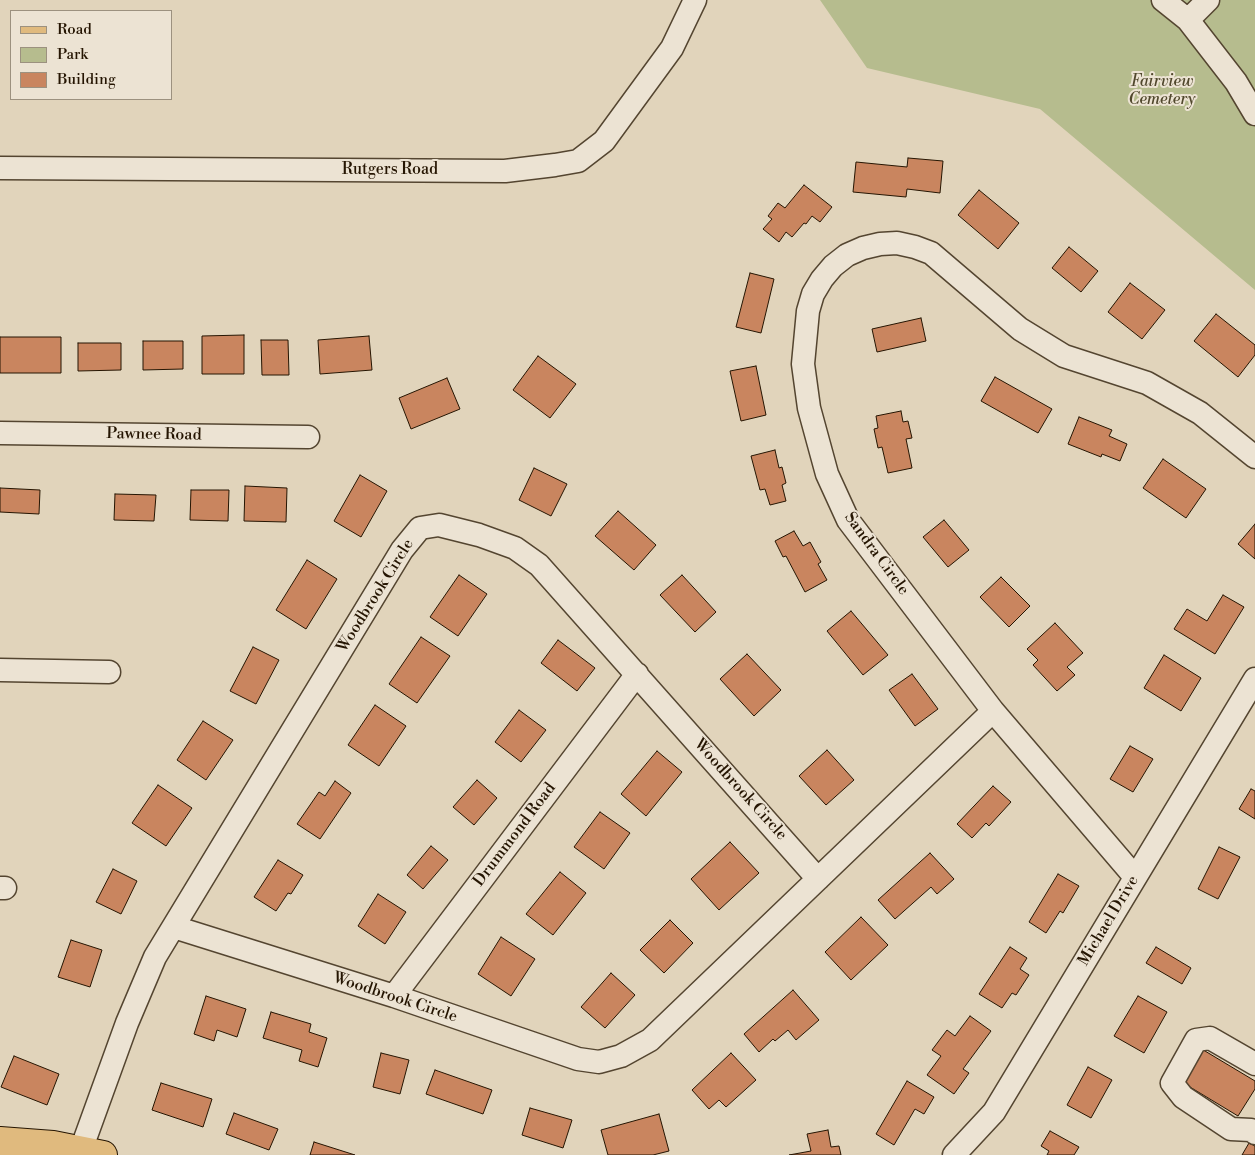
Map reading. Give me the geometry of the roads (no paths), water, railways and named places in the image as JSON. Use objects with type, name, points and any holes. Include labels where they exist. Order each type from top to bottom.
[{"type":"main road","points":[[0,1141],[53,1145],[92,1152]]},
{"type":"street","name":"Rutgers Road","points":[[0,168],[505,171],[578,161],[604,141],[672,48],[696,0]]},
{"type":"street","points":[[1163,0],[1188,20],[1236,82],[1255,114]]},
{"type":"street","points":[[1188,20],[1208,0]]},
{"type":"street","name":"Sandra Circle","points":[[1136,877],[993,711],[848,520],[827,474],[809,408],[803,364],[808,311],[813,294],[833,266],[855,251],[880,244],[898,244],[915,247],[931,253],[1027,333],[1064,356],[1147,383],[1200,413],[1255,457]]},
{"type":"street","name":"Pawnee Road","points":[[0,433],[308,437]]},
{"type":"street","name":"Woodbrook Circle","points":[[92,1152],[127,1023],[155,957],[402,550],[420,528],[439,525],[479,535],[515,548],[539,564],[818,879]]},
{"type":"street","points":[[0,670],[109,672]]},
{"type":"street","name":"Drummond Road","points":[[394,996],[637,674]]},
{"type":"street","name":"Michael Drive","points":[[954,1155],[994,1112],[1255,679]]},
{"type":"street","name":"Woodbrook Circle","points":[[174,927],[394,996],[578,1059],[599,1062],[621,1056],[650,1040],[993,711]]},
{"type":"street","points":[[1254,1129],[1231,1129],[1183,1097],[1172,1083],[1196,1040],[1210,1038],[1255,1064]]},
{"type":"park label","name":"Fairview Cemetery","points":[[1162,91]]}]
